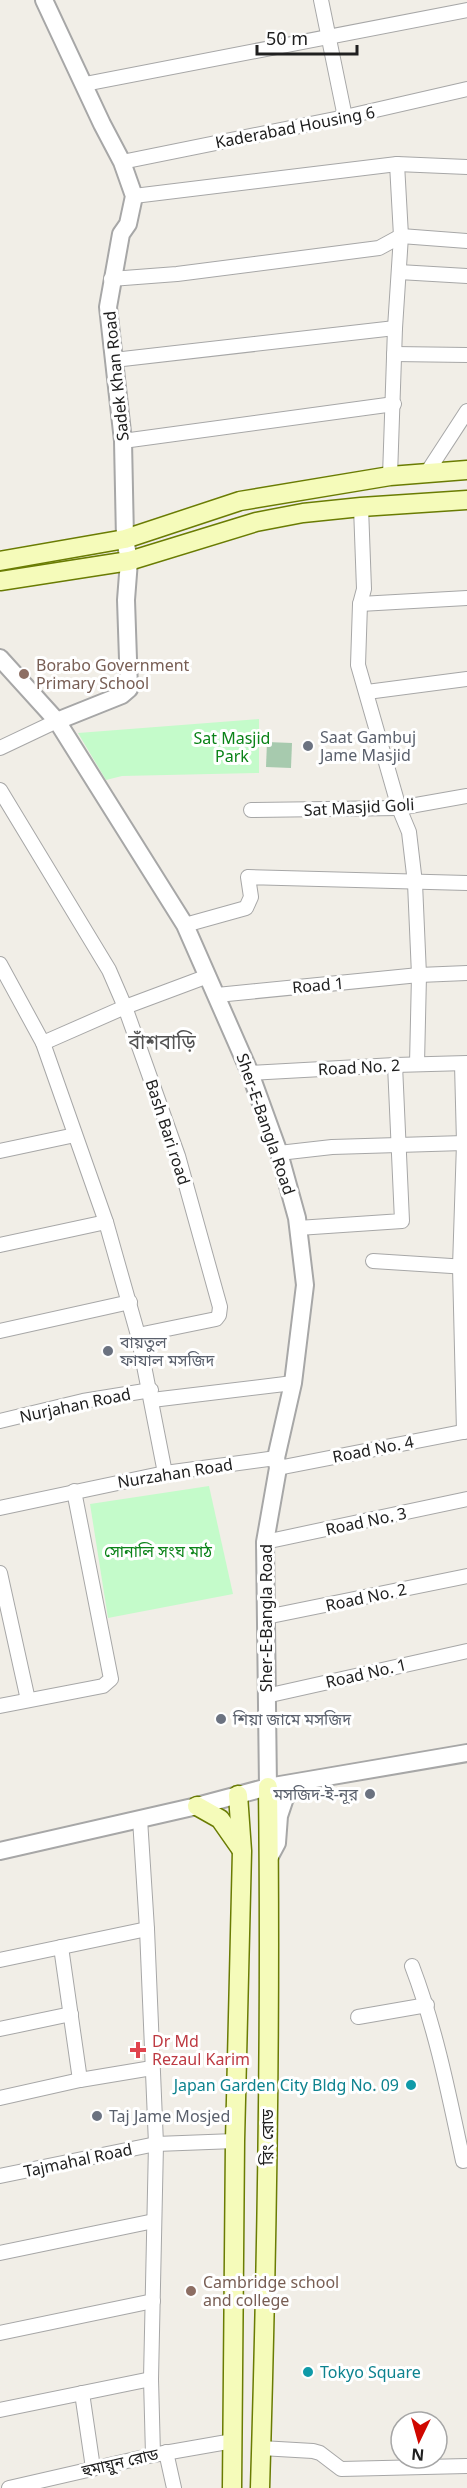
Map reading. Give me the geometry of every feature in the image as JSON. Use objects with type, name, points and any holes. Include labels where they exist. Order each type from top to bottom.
[{"type":"main road","points":[[0,561],[125,539],[240,501],[385,477],[467,470]]},
{"type":"main road","points":[[385,477],[385,505]]},
{"type":"main road","points":[[0,581],[129,561],[256,522],[303,513],[467,500]]},
{"type":"main road","name":"রিং রোড","points":[[260,2488],[267,2257],[268,1787]]},
{"type":"main road","name":"রিং রোড","points":[[232,2488],[235,2141],[242,1851],[238,1795]]},
{"type":"main road","points":[[197,1806],[220,1819],[242,1851]]},
{"type":"main road","points":[[239,2026],[268,2027]]},
{"type":"main road","points":[[234,2255],[267,2257]]},
{"type":"street","points":[[44,0],[122,162],[134,196],[397,164],[467,167]]},
{"type":"street","points":[[321,0],[345,117]]},
{"type":"street","points":[[85,84],[467,10]]},
{"type":"street","name":"Kaderabad Housing 6","points":[[122,162],[345,117],[467,89]]},
{"type":"street","points":[[385,477],[394,404],[395,328],[401,236],[397,164]]},
{"type":"street","name":"Sadek Khan Road","points":[[57,721],[122,695],[129,689],[126,600],[129,561],[125,539],[123,441],[108,307],[111,279],[121,234],[128,224],[134,196]]},
{"type":"street","points":[[111,279],[177,274],[379,248],[401,236],[467,241]]},
{"type":"street","points":[[399,272],[467,276]]},
{"type":"street","points":[[114,360],[395,328]]},
{"type":"street","points":[[394,354],[467,355]]},
{"type":"street","points":[[123,441],[394,404]]},
{"type":"street","points":[[426,474],[467,411]]},
{"type":"street","points":[[361,507],[364,589],[360,604],[357,665],[367,692],[399,808],[409,832],[415,883],[419,975],[417,1064]]},
{"type":"street","points":[[360,604],[467,598]]},
{"type":"street","name":"Sher-E-Bangla Road","points":[[0,658],[57,721],[185,925],[250,1073],[279,1153],[298,1228],[304,1285],[293,1383],[277,1463],[265,1542],[268,1787]]},
{"type":"street","points":[[367,692],[467,679]]},
{"type":"street","points":[[0,748],[57,721]]},
{"type":"street","name":"Bash Bari road","points":[[0,790],[109,970],[125,1007],[178,1156],[220,1307],[216,1319],[138,1335]]},
{"type":"street","name":"Sat Masjid Goli","points":[[251,810],[399,808],[467,796]]},
{"type":"street","points":[[185,925],[246,908],[251,897],[248,876],[467,883]]},
{"type":"street","points":[[0,964],[43,1043],[106,1222],[138,1335],[165,1473]]},
{"type":"street","name":"Road 1","points":[[217,994],[419,975],[467,973]]},
{"type":"street","points":[[43,1043],[125,1007],[208,976]]},
{"type":"street","name":"Road No. 2","points":[[250,1073],[417,1064],[464,1064]]},
{"type":"street","points":[[464,1064],[465,1431]]},
{"type":"street","points":[[298,1228],[402,1221],[395,1065]]},
{"type":"street","points":[[0,1151],[75,1135]]},
{"type":"street","points":[[279,1153],[332,1147],[464,1143]]},
{"type":"street","points":[[0,1245],[106,1222]]},
{"type":"street","points":[[374,1261],[463,1267]]},
{"type":"street","points":[[0,1330],[130,1302]]},
{"type":"street","name":"Nurjahan Road","points":[[0,1421],[83,1401],[293,1383]]},
{"type":"street","name":"Road No. 4","points":[[277,1463],[465,1431]]},
{"type":"street","name":"Nurzahan Road","points":[[0,1508],[165,1473],[277,1463]]},
{"type":"street","points":[[0,1706],[103,1686],[111,1679],[74,1491]]},
{"type":"street","name":"Road No. 3","points":[[265,1542],[467,1499]]},
{"type":"street","points":[[0,1573],[28,1700]]},
{"type":"street","name":"Road No. 2","points":[[266,1617],[467,1576]]},
{"type":"street","name":"Road No. 1","points":[[266,1696],[467,1651]]},
{"type":"street","points":[[0,1851],[197,1806],[268,1787],[467,1753]]},
{"type":"street","points":[[269,1858],[277,1843],[279,1816],[285,1798],[291,1792],[354,1771]]},
{"type":"street","name":"Tajmahal Road","points":[[140,1819],[156,2145],[151,2379],[159,2453],[174,2488]]},
{"type":"street","points":[[0,1960],[147,1929]]},
{"type":"street","points":[[61,1947],[81,2080]]},
{"type":"street","points":[[412,1966],[441,2057],[463,2161],[467,2160]]},
{"type":"street","points":[[358,2017],[426,2005]]},
{"type":"street","points":[[0,2029],[71,2014]]},
{"type":"street","points":[[0,2098],[81,2080],[152,2068]]},
{"type":"street","points":[[156,2145],[235,2141]]},
{"type":"street","name":"Tajmahal Road","points":[[0,2176],[156,2145]]},
{"type":"street","points":[[0,2253],[154,2221]]},
{"type":"street","points":[[0,2333],[153,2301]]},
{"type":"street","points":[[0,2410],[151,2379]]},
{"type":"street","points":[[82,2393],[93,2468]]},
{"type":"street","name":"হুমায়ুন রোড","points":[[9,2488],[44,2484],[93,2468],[159,2453],[233,2441]]},
{"type":"street","points":[[261,2448],[320,2453],[341,2469],[467,2466]]},
{"type":"green space","name":"Sat Masjid Park","points":[[259,719],[259,773],[122,776],[106,780],[78,733]]},
{"type":"green space","points":[[267,742],[292,743],[291,768],[266,767]]},
{"type":"green space","name":"সোনালি সংঘ মাঠ","points":[[209,1486],[233,1594],[108,1618],[90,1504]]},
{"type":"place","name":"Borabo Government Primary School","points":[[24,674]]},
{"type":"place","name":"Saat Gambuj Jame Masjid","points":[[308,746]]},
{"type":"place","name":"বায়তুল ফাযাল মসজিদ","points":[[108,1351]]},
{"type":"place","name":"শিয়া জামে মসজিদ","points":[[221,1719]]},
{"type":"place","name":"মসজিদ-ই-নূর","points":[[370,1794]]},
{"type":"place","name":"Dr Md Rezaul Karim","points":[[138,2050]]},
{"type":"place","name":"Japan Garden City Bldg No. 09","points":[[411,2085]]},
{"type":"place","name":"Taj Jame Mosjed","points":[[97,2116]]},
{"type":"place","name":"Cambridge school and college","points":[[191,2291]]},
{"type":"place","name":"Tokyo Square","points":[[308,2372]]},
{"type":"district","name":"বাঁশবাড়ি","points":[[162,1042]]}]
